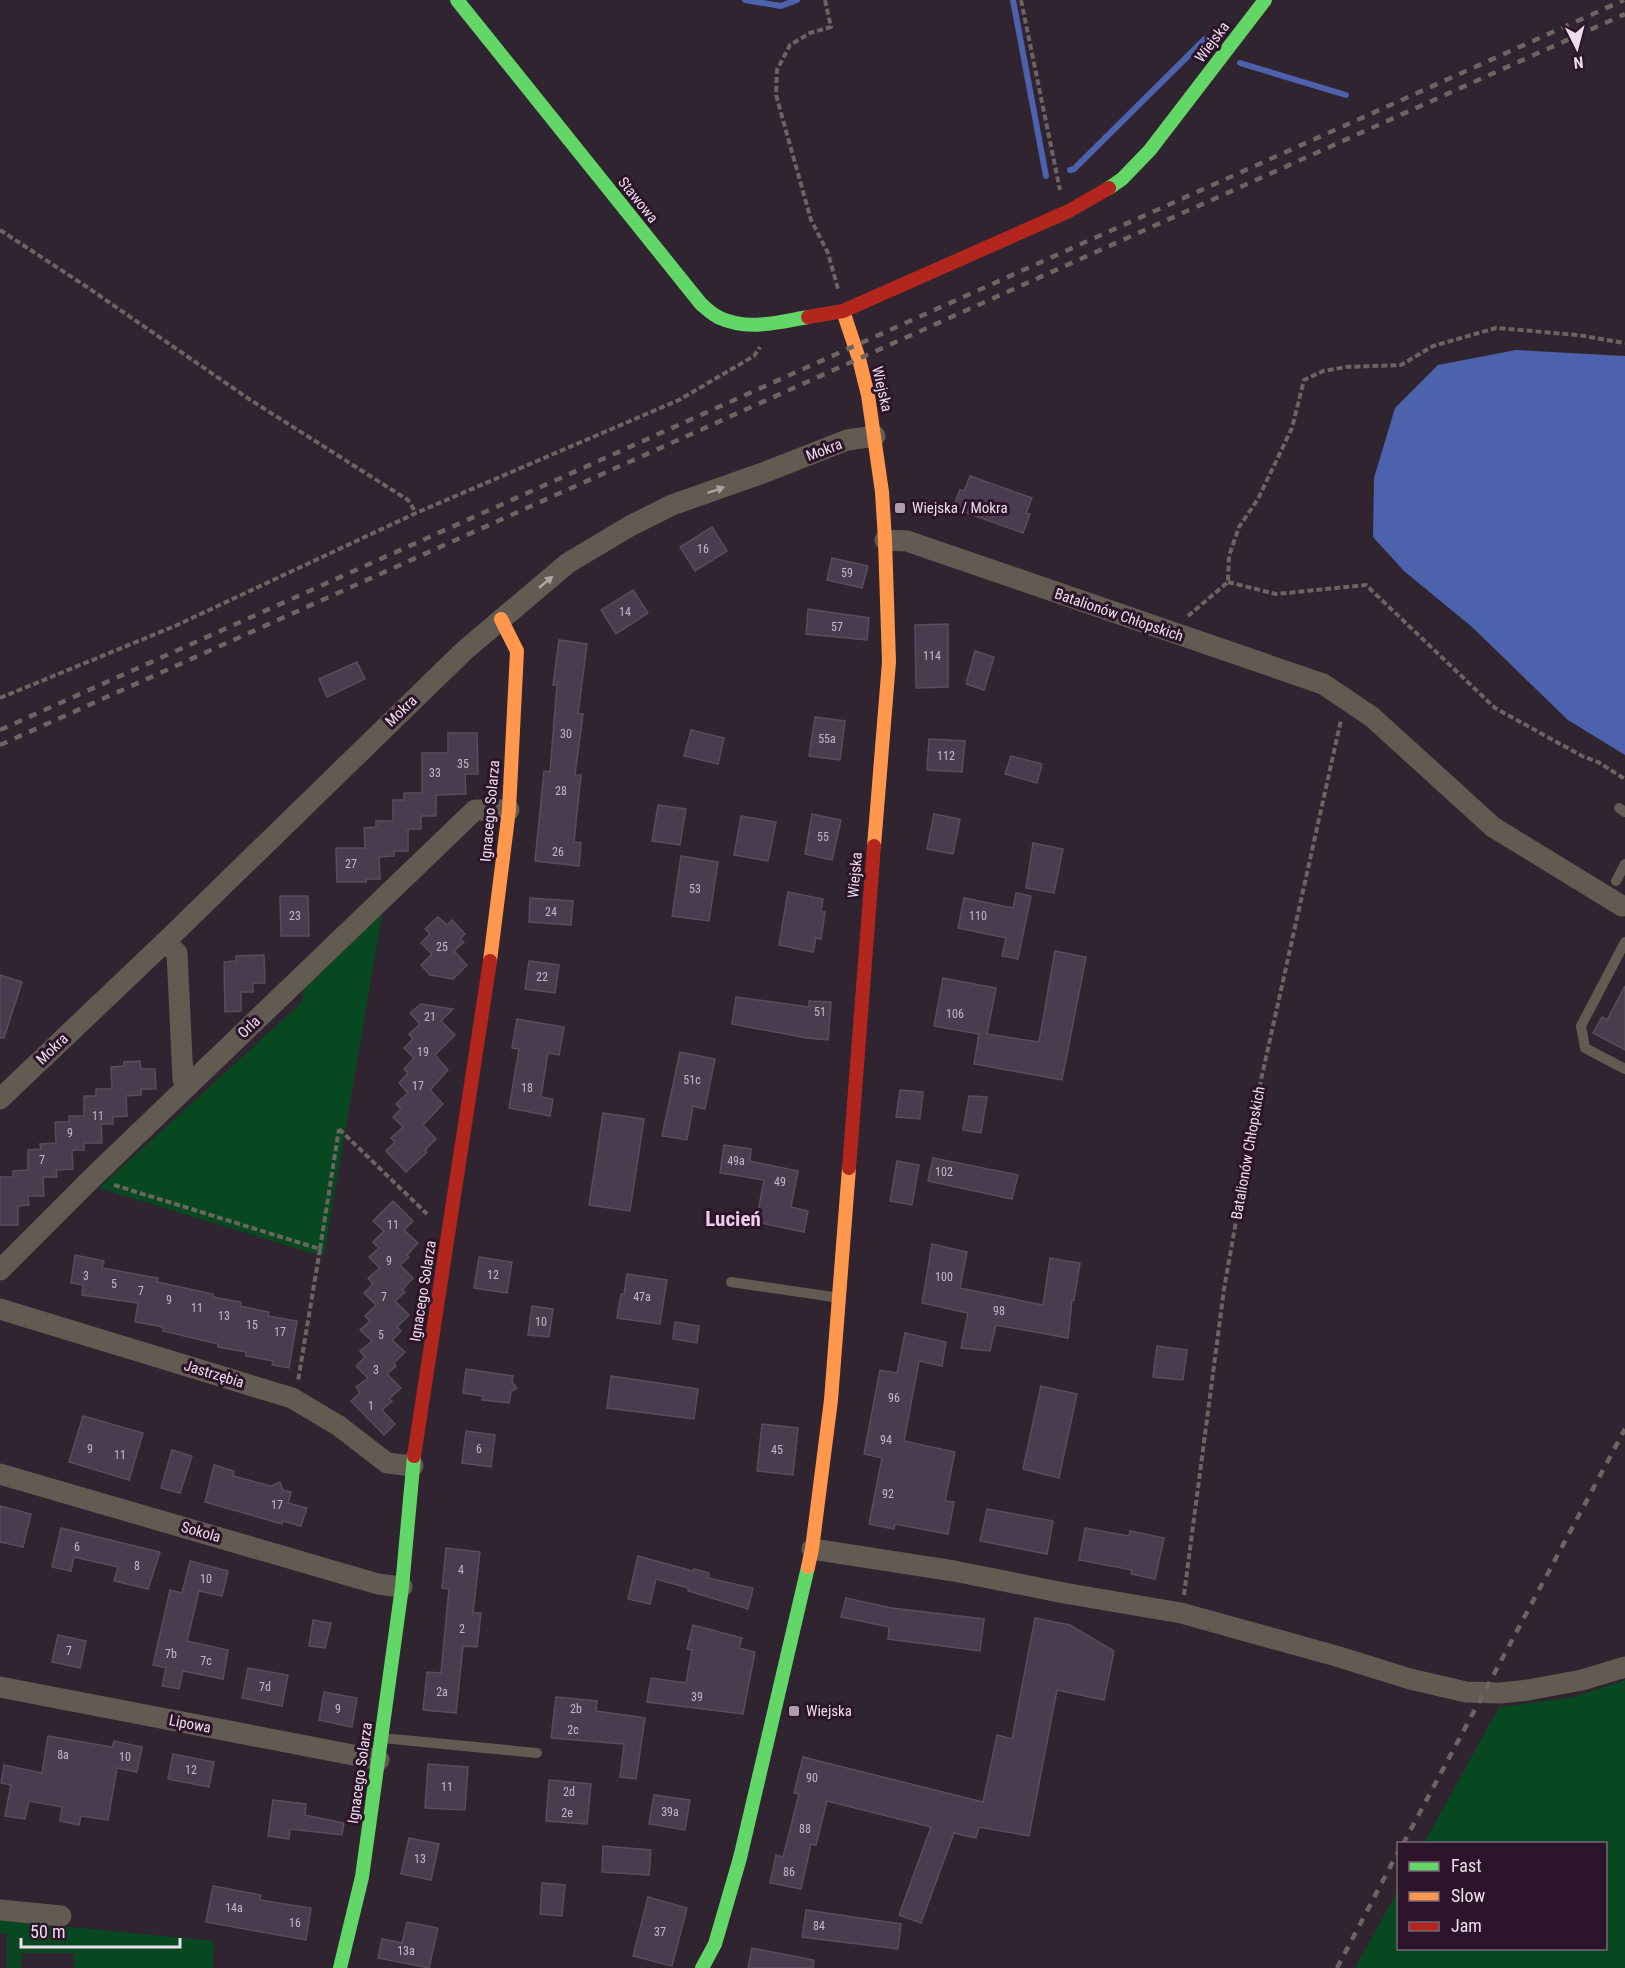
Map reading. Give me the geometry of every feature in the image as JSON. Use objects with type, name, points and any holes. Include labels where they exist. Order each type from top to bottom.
[{"type":"street","name":"Stawowa","points":[[457,0],[701,304],[718,317],[731,322],[763,325],[843,311]]},
{"type":"street","name":"Wiejska","points":[[702,1968],[715,1944],[740,1858],[812,1549],[831,1400],[840,1298],[862,983],[889,662],[885,540],[875,436],[863,377],[843,311],[1069,211],[1104,192],[1122,179],[1150,150],[1265,0]]},
{"type":"street","name":"Mokra","points":[[0,1099],[465,650],[568,563],[672,505],[847,440],[875,436]]},
{"type":"street","name":"Batalionów Chłopskich","points":[[885,540],[907,541],[1323,684],[1372,717],[1493,827],[1624,907]]},
{"type":"street","name":"Ignacego Solarza","points":[[340,1968],[362,1877],[402,1587],[413,1467],[492,948],[509,810],[517,651],[501,619]]},
{"type":"street","name":"Orla","points":[[0,1270],[92,1178],[477,808],[509,810]]},
{"type":"street","points":[[165,942],[177,953],[183,1079],[188,1086]]},
{"type":"street","name":"Jastrzębia","points":[[0,1309],[292,1398],[339,1426],[387,1463],[413,1467]]},
{"type":"street","name":"Sokola","points":[[0,1474],[378,1584],[402,1587]]},
{"type":"street","points":[[812,1549],[954,1571],[1181,1613],[1410,1679],[1466,1692],[1500,1693],[1528,1690],[1582,1680],[1625,1667]]},
{"type":"street","name":"Lipowa","points":[[0,1687],[379,1760]]},
{"type":"street","points":[[0,1910],[61,1916]]},
{"type":"lane","points":[[1616,881],[1625,864]]},
{"type":"lane","points":[[1625,942],[1581,1026],[1585,1048],[1625,1069]]},
{"type":"lane","points":[[731,1282],[840,1298]]},
{"type":"lane","points":[[382,1738],[537,1753]]},
{"type":"path","points":[[825,0],[831,27],[810,33],[790,45],[777,70],[776,95],[811,220],[828,253],[843,311]]},
{"type":"path","points":[[1021,0],[1059,187],[1069,211]]},
{"type":"path","points":[[0,230],[249,399],[408,500],[416,513]]},
{"type":"path","points":[[0,698],[175,626],[416,513],[680,400],[754,356],[762,343],[763,325]]},
{"type":"path","points":[[1180,636],[1187,618],[1228,582],[1229,556],[1239,527],[1258,499],[1292,428],[1304,380],[1323,371],[1346,367],[1401,365],[1433,346],[1496,328],[1578,335],[1625,343]]},
{"type":"path","points":[[1228,582],[1276,594],[1366,585],[1495,708],[1582,756],[1598,762],[1625,779]]},
{"type":"path","name":"Batalionów Chłopskich","points":[[1181,1613],[1224,1289],[1261,1080],[1342,714],[1349,700]]},
{"type":"path","points":[[292,1398],[298,1379],[339,1129],[438,1225],[449,1226]]},
{"type":"path","points":[[92,1178],[320,1249]]},
{"type":"green space","points":[[382,914],[324,1255],[99,1188],[302,1002],[303,990]]},
{"type":"green space","points":[[1625,1680],[1625,1968],[1355,1968],[1397,1892],[1397,1950],[1607,1950],[1607,1842],[1425,1842],[1499,1707],[1574,1697]]},
{"type":"green space","points":[[0,1920],[214,1941],[213,1968],[74,1968],[74,1953],[22,1953],[21,1968],[7,1968],[7,1933],[0,1933]]},
{"type":"water","points":[[1516,350],[1625,356],[1625,755],[1568,720],[1472,627],[1404,571],[1373,537],[1374,478],[1395,408],[1438,365]]},
{"type":"building","points":[[970,476],[1032,498],[1026,513],[1030,514],[1023,533],[953,508],[960,490],[964,491]]},
{"type":"building","points":[[712,527],[727,551],[695,571],[680,547]]},
{"type":"building","points":[[832,558],[868,566],[862,588],[827,580]]},
{"type":"building","points":[[633,590],[648,613],[616,634],[601,610]]},
{"type":"building","points":[[808,609],[869,618],[867,640],[806,634]]},
{"type":"building","points":[[948,624],[948,687],[916,688],[915,625]]},
{"type":"building","points":[[559,640],[587,644],[578,714],[583,714],[575,775],[581,775],[574,842],[581,843],[579,866],[535,861],[544,771],[550,772],[557,685],[553,685]]},
{"type":"building","points":[[975,651],[994,657],[984,690],[966,684]]},
{"type":"building","points":[[357,662],[365,679],[327,697],[319,679]]},
{"type":"building","points":[[815,717],[845,721],[840,760],[809,756]]},
{"type":"building","points":[[691,730],[724,738],[718,764],[684,756]]},
{"type":"building","points":[[448,733],[477,733],[478,774],[465,774],[466,794],[436,795],[436,816],[421,816],[421,829],[408,829],[408,851],[394,851],[394,856],[379,857],[380,879],[366,879],[366,882],[337,882],[336,848],[365,848],[364,828],[376,827],[376,821],[393,821],[393,800],[404,800],[404,793],[422,793],[422,753],[448,753]]},
{"type":"building","points":[[929,739],[949,740],[950,742],[950,740],[965,741],[962,772],[927,770]]},
{"type":"building","points":[[1011,756],[1042,764],[1037,783],[1005,774]]},
{"type":"building","points":[[658,805],[686,809],[680,845],[652,841]]},
{"type":"building","points":[[812,814],[841,820],[832,860],[805,854]]},
{"type":"building","points":[[934,814],[960,819],[953,854],[927,849]]},
{"type":"building","points":[[741,816],[776,822],[768,861],[734,855]]},
{"type":"building","points":[[1033,843],[1063,849],[1054,893],[1026,888]]},
{"type":"building","points":[[681,856],[718,862],[709,921],[672,916]]},
{"type":"building","points":[[788,892],[823,899],[821,912],[825,912],[821,939],[816,938],[813,952],[779,945]]},
{"type":"building","points":[[1016,893],[1031,896],[1018,959],[1002,956],[1006,938],[958,928],[964,898],[1013,908]]},
{"type":"building","points":[[280,896],[308,896],[309,936],[281,936]]},
{"type":"building","points":[[530,898],[573,901],[571,925],[529,922]]},
{"type":"building","points":[[438,917],[447,925],[452,920],[465,934],[460,939],[464,942],[454,951],[467,965],[453,979],[430,975],[421,965],[432,954],[421,943],[430,934],[425,929]]},
{"type":"building","points":[[1055,951],[1086,957],[1062,1080],[974,1064],[979,1034],[934,1026],[943,978],[996,988],[987,1034],[1039,1042]]},
{"type":"building","points":[[264,955],[265,983],[253,983],[253,992],[241,992],[241,1011],[225,1012],[224,962],[236,961],[236,956]]},
{"type":"building","points":[[529,961],[559,965],[555,993],[525,989]]},
{"type":"building","points":[[0,975],[22,982],[4,1038],[0,1038]]},
{"type":"building","points":[[1625,986],[1625,1050],[1593,1033],[1602,1017],[1607,1020]]},
{"type":"building","points":[[736,997],[809,1007],[809,1001],[831,1002],[828,1040],[732,1024]]},
{"type":"building","points":[[421,1004],[453,1009],[441,1021],[455,1035],[435,1055],[448,1070],[430,1090],[443,1104],[423,1125],[436,1139],[425,1150],[427,1152],[406,1172],[386,1151],[395,1142],[391,1138],[403,1127],[393,1117],[401,1109],[396,1104],[408,1093],[399,1083],[408,1073],[404,1069],[414,1058],[404,1048],[413,1039],[409,1034],[420,1024],[410,1013]]},
{"type":"building","points":[[517,1019],[564,1027],[559,1055],[548,1053],[541,1097],[553,1099],[550,1116],[509,1108],[519,1049],[512,1048]]},
{"type":"building","points":[[680,1052],[715,1059],[705,1109],[693,1106],[687,1140],[662,1136]]},
{"type":"building","points":[[140,1061],[141,1069],[155,1069],[156,1089],[141,1089],[141,1095],[126,1096],[127,1116],[113,1117],[113,1124],[101,1124],[102,1143],[84,1143],[84,1150],[72,1150],[73,1169],[56,1170],[57,1177],[43,1177],[44,1196],[28,1196],[29,1205],[18,1206],[18,1225],[0,1225],[0,1177],[13,1177],[13,1171],[28,1170],[28,1150],[41,1149],[40,1144],[56,1143],[55,1122],[69,1122],[69,1116],[84,1116],[84,1096],[96,1096],[96,1089],[112,1089],[111,1067],[124,1066],[124,1062]]},
{"type":"building","points":[[900,1090],[923,1092],[920,1119],[896,1117]]},
{"type":"building","points":[[969,1096],[987,1097],[981,1133],[963,1130]]},
{"type":"building","points":[[603,1113],[644,1119],[630,1211],[589,1205]]},
{"type":"building","points":[[724,1145],[751,1149],[750,1161],[798,1171],[791,1207],[808,1211],[804,1232],[756,1222],[764,1180],[720,1173]]},
{"type":"building","points":[[933,1158],[1018,1175],[1012,1199],[928,1181]]},
{"type":"building","points":[[897,1161],[919,1165],[912,1205],[890,1201]]},
{"type":"building","points":[[393,1201],[413,1221],[404,1230],[418,1243],[407,1255],[409,1257],[400,1265],[413,1278],[402,1290],[405,1292],[395,1301],[409,1315],[397,1327],[401,1331],[392,1340],[405,1352],[394,1363],[396,1366],[387,1374],[401,1388],[389,1399],[392,1401],[382,1410],[395,1424],[384,1435],[351,1401],[360,1393],[356,1387],[368,1378],[356,1366],[365,1357],[360,1351],[372,1341],[360,1330],[370,1321],[365,1316],[376,1305],[364,1293],[373,1284],[368,1278],[380,1268],[369,1257],[379,1248],[373,1242],[384,1231],[373,1221]]},
{"type":"building","points":[[932,1244],[967,1252],[960,1288],[1043,1305],[1050,1258],[1080,1263],[1074,1300],[1072,1300],[1068,1338],[996,1325],[990,1351],[961,1348],[968,1313],[922,1303]]},
{"type":"building","points":[[75,1255],[104,1261],[102,1268],[158,1278],[157,1282],[213,1294],[213,1297],[241,1302],[240,1306],[269,1312],[268,1316],[297,1321],[289,1368],[272,1365],[273,1361],[246,1356],[246,1352],[218,1347],[218,1344],[163,1331],[163,1327],[135,1322],[138,1303],[82,1295],[83,1285],[71,1283]]},
{"type":"building","points":[[479,1257],[512,1262],[507,1293],[474,1288]]},
{"type":"building","points":[[627,1274],[667,1280],[660,1324],[617,1318]]},
{"type":"building","points":[[532,1306],[553,1309],[549,1337],[528,1335]]},
{"type":"building","points":[[675,1322],[699,1326],[697,1343],[673,1339]]},
{"type":"building","points":[[905,1333],[946,1342],[942,1366],[919,1361],[904,1441],[955,1452],[945,1501],[954,1502],[948,1534],[895,1524],[894,1529],[869,1524],[882,1458],[864,1454],[880,1370],[897,1373]]},
{"type":"building","points":[[1157,1346],[1187,1350],[1183,1380],[1153,1377]]},
{"type":"building","points":[[466,1369],[513,1376],[512,1382],[517,1388],[511,1392],[509,1403],[482,1400],[483,1396],[463,1393]]},
{"type":"building","points":[[611,1376],[698,1389],[694,1419],[607,1408]]},
{"type":"building","points":[[1041,1386],[1077,1394],[1059,1478],[1023,1469]]},
{"type":"building","points":[[83,1416],[143,1433],[129,1480],[69,1462]]},
{"type":"building","points":[[762,1424],[798,1428],[793,1475],[757,1471]]},
{"type":"building","points":[[466,1431],[495,1435],[491,1467],[462,1463]]},
{"type":"building","points":[[172,1450],[192,1456],[180,1493],[161,1488]]},
{"type":"building","points":[[214,1465],[234,1471],[233,1476],[271,1486],[280,1482],[283,1490],[291,1492],[288,1503],[307,1508],[301,1526],[283,1521],[282,1524],[205,1502]]},
{"type":"building","points":[[0,1506],[31,1514],[23,1547],[0,1542]]},
{"type":"building","points":[[987,1509],[1053,1521],[1047,1554],[980,1541]]},
{"type":"building","points":[[61,1528],[160,1552],[148,1589],[114,1581],[118,1567],[74,1557],[71,1571],[52,1567]]},
{"type":"building","points":[[1085,1528],[1129,1536],[1130,1531],[1164,1538],[1155,1579],[1131,1574],[1132,1570],[1079,1560]]},
{"type":"building","points":[[446,1548],[480,1552],[473,1613],[481,1613],[477,1647],[463,1646],[456,1713],[423,1710],[427,1672],[441,1673],[449,1589],[442,1588]]},
{"type":"building","points":[[638,1556],[709,1573],[708,1578],[753,1588],[748,1609],[656,1579],[650,1604],[628,1599]]},
{"type":"building","points":[[190,1561],[228,1571],[222,1596],[199,1591],[187,1641],[228,1650],[223,1679],[183,1671],[179,1689],[162,1686],[166,1668],[153,1665],[170,1590],[182,1593]]},
{"type":"building","points":[[846,1598],[892,1608],[984,1619],[980,1651],[888,1639],[889,1627],[841,1617]]},
{"type":"building","points":[[1035,1618],[1070,1625],[1114,1651],[1104,1700],[1057,1690],[1029,1836],[979,1827],[976,1838],[954,1833],[921,1923],[899,1915],[931,1827],[827,1801],[816,1845],[811,1844],[801,1889],[770,1883],[776,1855],[783,1857],[799,1794],[794,1793],[803,1757],[983,1802],[997,1735],[1012,1739]]},
{"type":"building","points":[[313,1620],[331,1623],[325,1648],[309,1646]]},
{"type":"building","points":[[693,1625],[742,1638],[739,1648],[755,1652],[743,1714],[647,1702],[651,1678],[686,1683],[692,1650],[687,1649]]},
{"type":"building","points":[[58,1635],[86,1641],[80,1668],[52,1662]]},
{"type":"building","points":[[248,1668],[288,1675],[282,1706],[242,1698]]},
{"type":"building","points":[[324,1692],[357,1698],[352,1727],[319,1720]]},
{"type":"building","points":[[556,1697],[597,1701],[596,1711],[645,1718],[636,1779],[620,1777],[624,1744],[551,1738]]},
{"type":"building","points":[[48,1736],[112,1747],[114,1741],[142,1747],[137,1772],[117,1768],[108,1820],[81,1816],[79,1825],[60,1821],[62,1807],[29,1801],[25,1819],[5,1816],[11,1785],[1,1783],[4,1765],[42,1773]]},
{"type":"building","points":[[173,1754],[214,1762],[209,1787],[168,1779]]},
{"type":"building","points":[[428,1764],[468,1767],[465,1810],[425,1808]]},
{"type":"building","points":[[549,1780],[591,1784],[587,1824],[546,1821]]},
{"type":"building","points":[[654,1795],[690,1800],[685,1830],[649,1824]]},
{"type":"building","points":[[273,1800],[306,1804],[305,1815],[344,1823],[342,1835],[290,1829],[289,1839],[268,1836]]},
{"type":"building","points":[[409,1838],[439,1844],[431,1880],[401,1874]]},
{"type":"building","points":[[603,1846],[651,1850],[649,1875],[602,1872]]},
{"type":"building","points":[[542,1883],[565,1885],[562,1916],[540,1914]]},
{"type":"building","points":[[213,1886],[261,1895],[260,1900],[311,1908],[306,1940],[206,1922]]},
{"type":"building","points":[[648,1897],[687,1908],[672,1966],[633,1956]]},
{"type":"building","points":[[806,1910],[901,1924],[898,1949],[802,1937]]},
{"type":"building","points":[[407,1922],[438,1928],[429,1968],[378,1958],[382,1939],[402,1943]]},
{"type":"building","points":[[752,1948],[814,1960],[813,1968],[748,1968]]},
{"type":"waterway","points":[[745,0],[781,6],[797,0]]},
{"type":"waterway","points":[[1013,0],[1046,176]]},
{"type":"waterway","points":[[1070,170],[1074,169],[1205,39],[1209,41]]},
{"type":"waterway","points":[[1240,63],[1346,95]]},
{"type":"railway","points":[[0,730],[1624,0]]},
{"type":"railway","points":[[0,745],[1625,14]]},
{"type":"railway","points":[[1404,1842],[1625,1429]]},
{"type":"railway","points":[[1337,1968],[1397,1854]]},
{"type":"traffic: fast","points":[[457,0],[701,304],[717,317],[741,324],[775,323],[808,317]]},
{"type":"traffic: fast","points":[[1109,188],[1122,179],[1150,150],[1265,0]]},
{"type":"traffic: fast","points":[[340,1968],[362,1877],[402,1587],[414,1456]]},
{"type":"traffic: fast","points":[[702,1968],[715,1944],[740,1858],[808,1567]]},
{"type":"traffic: slow","points":[[843,311],[868,395],[882,492],[885,540],[889,662],[874,846]]},
{"type":"traffic: slow","points":[[490,961],[509,810],[517,651],[501,619]]},
{"type":"traffic: slow","points":[[808,1567],[831,1400],[849,1168]]},
{"type":"traffic: jam","points":[[808,317],[843,311],[1069,211],[1109,188]]},
{"type":"traffic: jam","points":[[849,1168],[874,846]]},
{"type":"traffic: jam","points":[[414,1456],[490,961]]},
{"type":"place","name":"Wiejska / Mokra","points":[[900,508]]},
{"type":"place","name":"Wiejska","points":[[794,1711]]},
{"type":"district","name":"Lucień","points":[[733,1219]]}]
